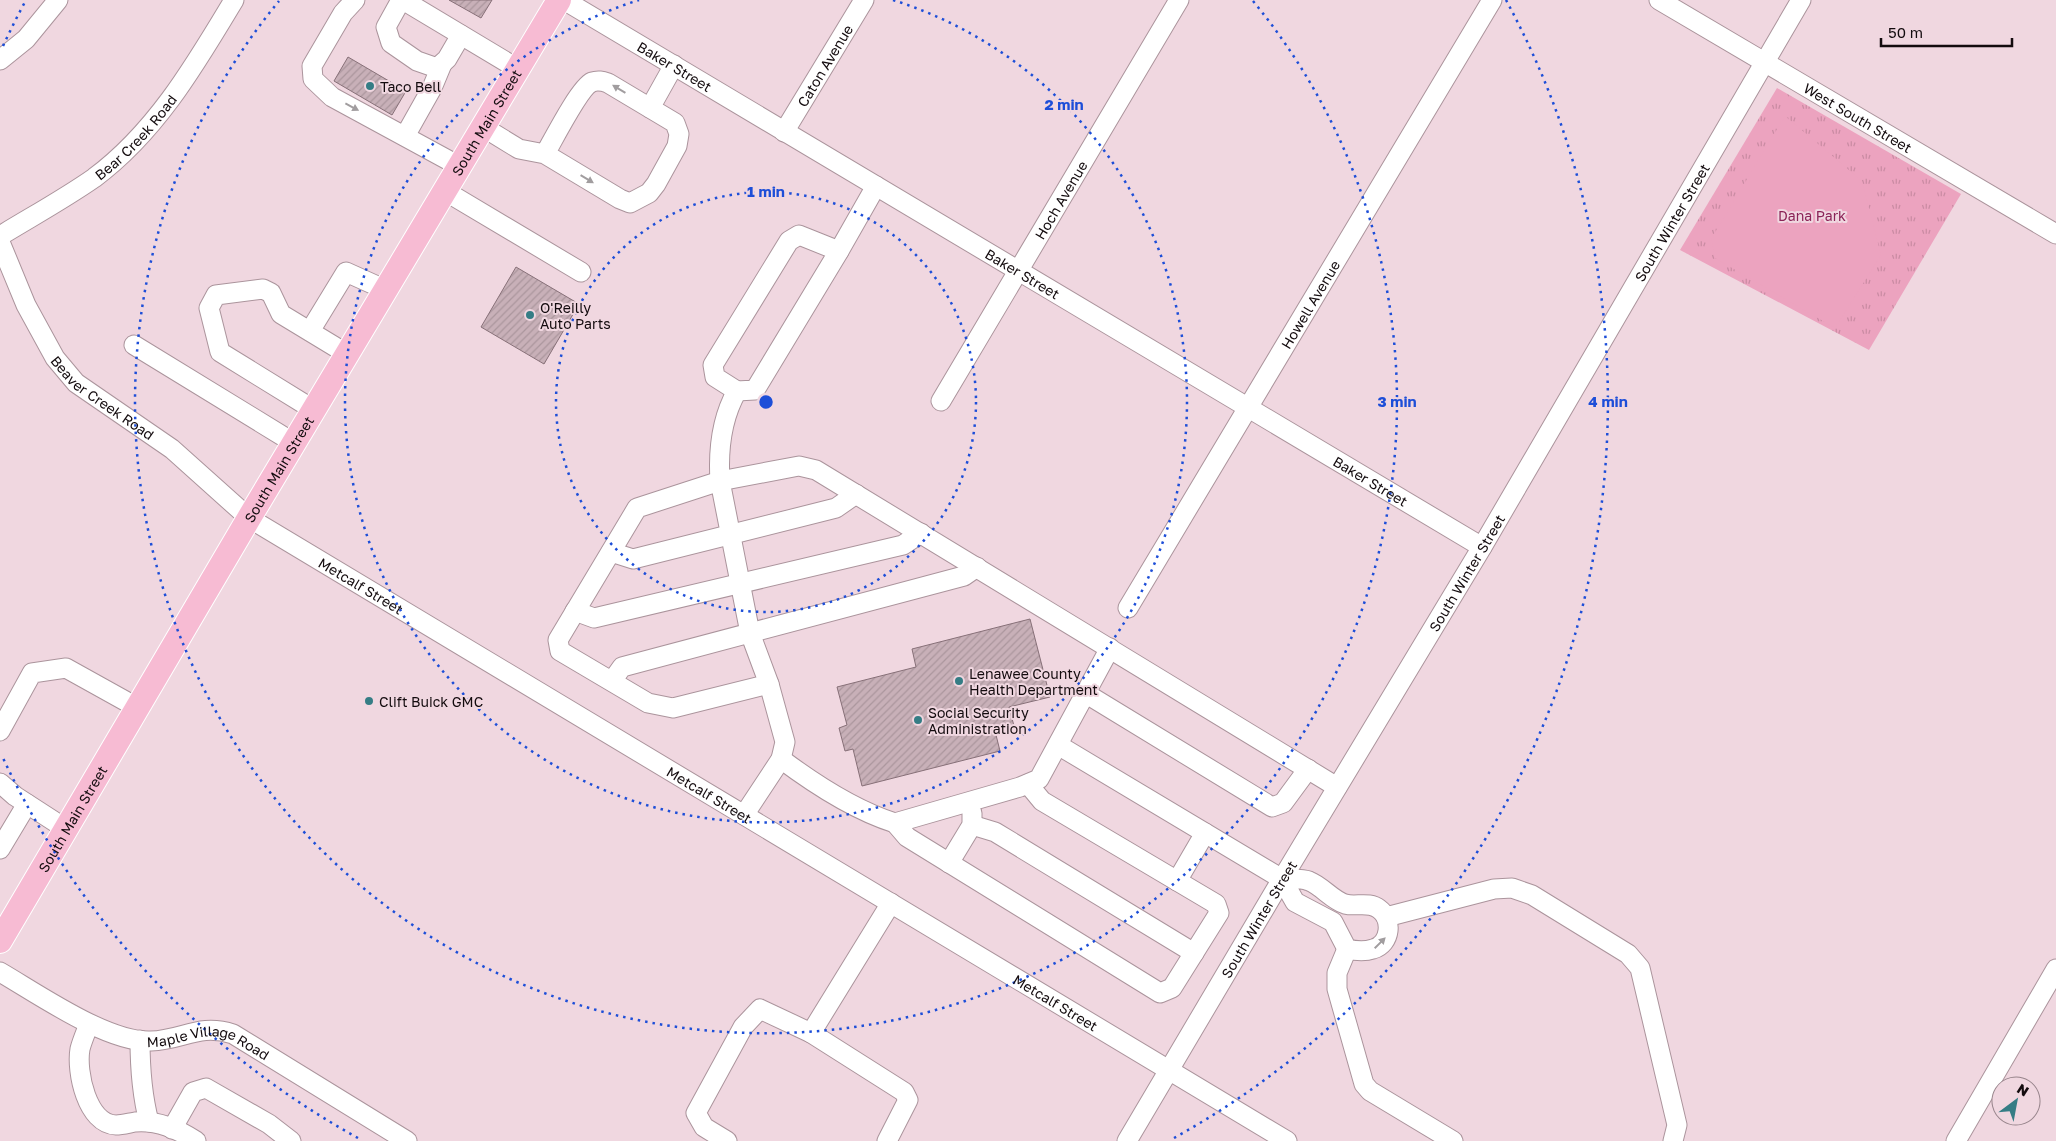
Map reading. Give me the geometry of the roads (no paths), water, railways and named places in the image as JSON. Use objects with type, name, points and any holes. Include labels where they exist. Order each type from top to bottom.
[{"type":"main road","name":"South Main Street","points":[[0,941],[249,518],[559,0]]},
{"type":"street","points":[[0,60],[26,39],[58,0]]},
{"type":"street","name":"Bear Creek Road","points":[[0,236],[94,178],[136,141],[169,103],[234,0]]},
{"type":"street","points":[[355,0],[343,13],[312,66],[312,79],[332,97],[459,166]]},
{"type":"street","points":[[461,35],[447,59],[437,68],[417,61],[391,43],[386,27],[402,0],[461,35],[518,69]]},
{"type":"street","name":"Baker Street","points":[[564,0],[1482,547]]},
{"type":"street","name":"Caton Avenue","points":[[784,132],[864,0]]},
{"type":"street","name":"Hoch Avenue","points":[[941,401],[1179,0]]},
{"type":"street","name":"Howell Avenue","points":[[1128,608],[1492,0]]},
{"type":"street","name":"West South Street","points":[[1660,0],[2056,234]]},
{"type":"street","name":"South Winter Street","points":[[1127,1141],[1482,547],[1801,0]]},
{"type":"street","points":[[405,136],[432,88],[442,64]]},
{"type":"street","points":[[650,108],[674,65]]},
{"type":"street","points":[[483,127],[519,149],[545,154],[620,199],[630,203],[649,194],[677,146],[679,134],[675,123],[600,80],[591,82],[582,91],[545,154]]},
{"type":"street","points":[[839,251],[799,235],[789,240],[713,365],[714,377],[737,391],[755,390],[839,251],[876,186]]},
{"type":"street","points":[[444,191],[581,272]]},
{"type":"street","name":"Beaver Creek Road","points":[[0,242],[26,306],[55,358],[76,383],[172,450],[249,518]]},
{"type":"street","points":[[310,331],[346,272],[386,290]]},
{"type":"street","points":[[314,410],[220,352],[209,308],[216,295],[263,289],[271,293],[281,314],[347,354]]},
{"type":"street","points":[[134,345],[294,443]]},
{"type":"street","points":[[737,391],[730,403],[722,433],[719,460],[720,482],[732,534],[750,633],[769,684],[785,742],[781,759],[744,815]]},
{"type":"street","points":[[769,684],[673,708],[648,702],[560,650],[558,640],[636,508],[720,482],[799,466],[816,470],[1337,787]]},
{"type":"street","points":[[610,552],[633,559],[836,508],[856,494]]},
{"type":"street","name":"Metcalf Street","points":[[249,518],[1287,1141]]},
{"type":"street","points":[[575,611],[594,618],[903,545],[921,533]]},
{"type":"street","points":[[612,682],[622,667],[964,576],[977,567]]},
{"type":"street","points":[[781,759],[798,772],[875,817],[895,823],[1028,784],[1039,779],[1110,648]]},
{"type":"street","points":[[0,731],[32,673],[66,668],[138,708]]},
{"type":"street","points":[[1085,693],[1272,807],[1283,803],[1308,769]]},
{"type":"street","points":[[1058,745],[1282,879],[1308,880],[1345,904],[1361,903],[1378,908],[1386,917],[1389,929],[1385,939],[1376,949],[1359,952],[1347,949],[1333,922],[1295,902],[1282,879]]},
{"type":"street","points":[[0,783],[27,804],[66,829]]},
{"type":"street","points":[[895,823],[907,837],[1160,993],[1172,988],[1219,913],[1216,904],[1042,801],[1028,784]]},
{"type":"street","points":[[949,863],[972,825],[972,801]]},
{"type":"street","points":[[0,849],[27,804]]},
{"type":"street","points":[[972,825],[995,832],[1194,953]]},
{"type":"street","points":[[1177,881],[1205,834]]},
{"type":"street","points":[[1386,917],[1494,889],[1512,888],[1532,895],[1628,954],[1640,968],[1677,1125],[1673,1141]]},
{"type":"street","points":[[811,1033],[891,903]]},
{"type":"street","points":[[1333,922],[1345,904]]},
{"type":"street","points":[[1347,949],[1337,973],[1338,989],[1364,1084],[1370,1091],[1453,1141]]},
{"type":"street","points":[[1956,1141],[2056,969]]},
{"type":"street","name":"Maple Village Road","points":[[0,972],[89,1024],[123,1037],[150,1041],[204,1029],[219,1030],[233,1034],[407,1141]]},
{"type":"street","points":[[727,1141],[704,1127],[696,1113],[743,1026],[760,1010],[811,1033],[904,1092],[908,1100],[887,1141]]},
{"type":"street","points":[[89,1024],[80,1049],[79,1064],[87,1101],[100,1120],[115,1125],[159,1122],[196,1141]]},
{"type":"street","points":[[140,1040],[141,1079],[149,1122]]},
{"type":"street","points":[[172,1129],[193,1092],[206,1088],[268,1124],[291,1141]]},
{"type":"place","name":"Taco Bell","points":[[370,86]]},
{"type":"place","name":"O'Reilly Auto Parts","points":[[530,315]]},
{"type":"place","name":"Lenawee County Health Department","points":[[959,681]]},
{"type":"place","name":"Clift Buick GMC","points":[[369,701]]},
{"type":"place","name":"Social Security Administration","points":[[918,720]]},
{"type":"park label","name":"Dana Park","points":[[1812,215]]}]
